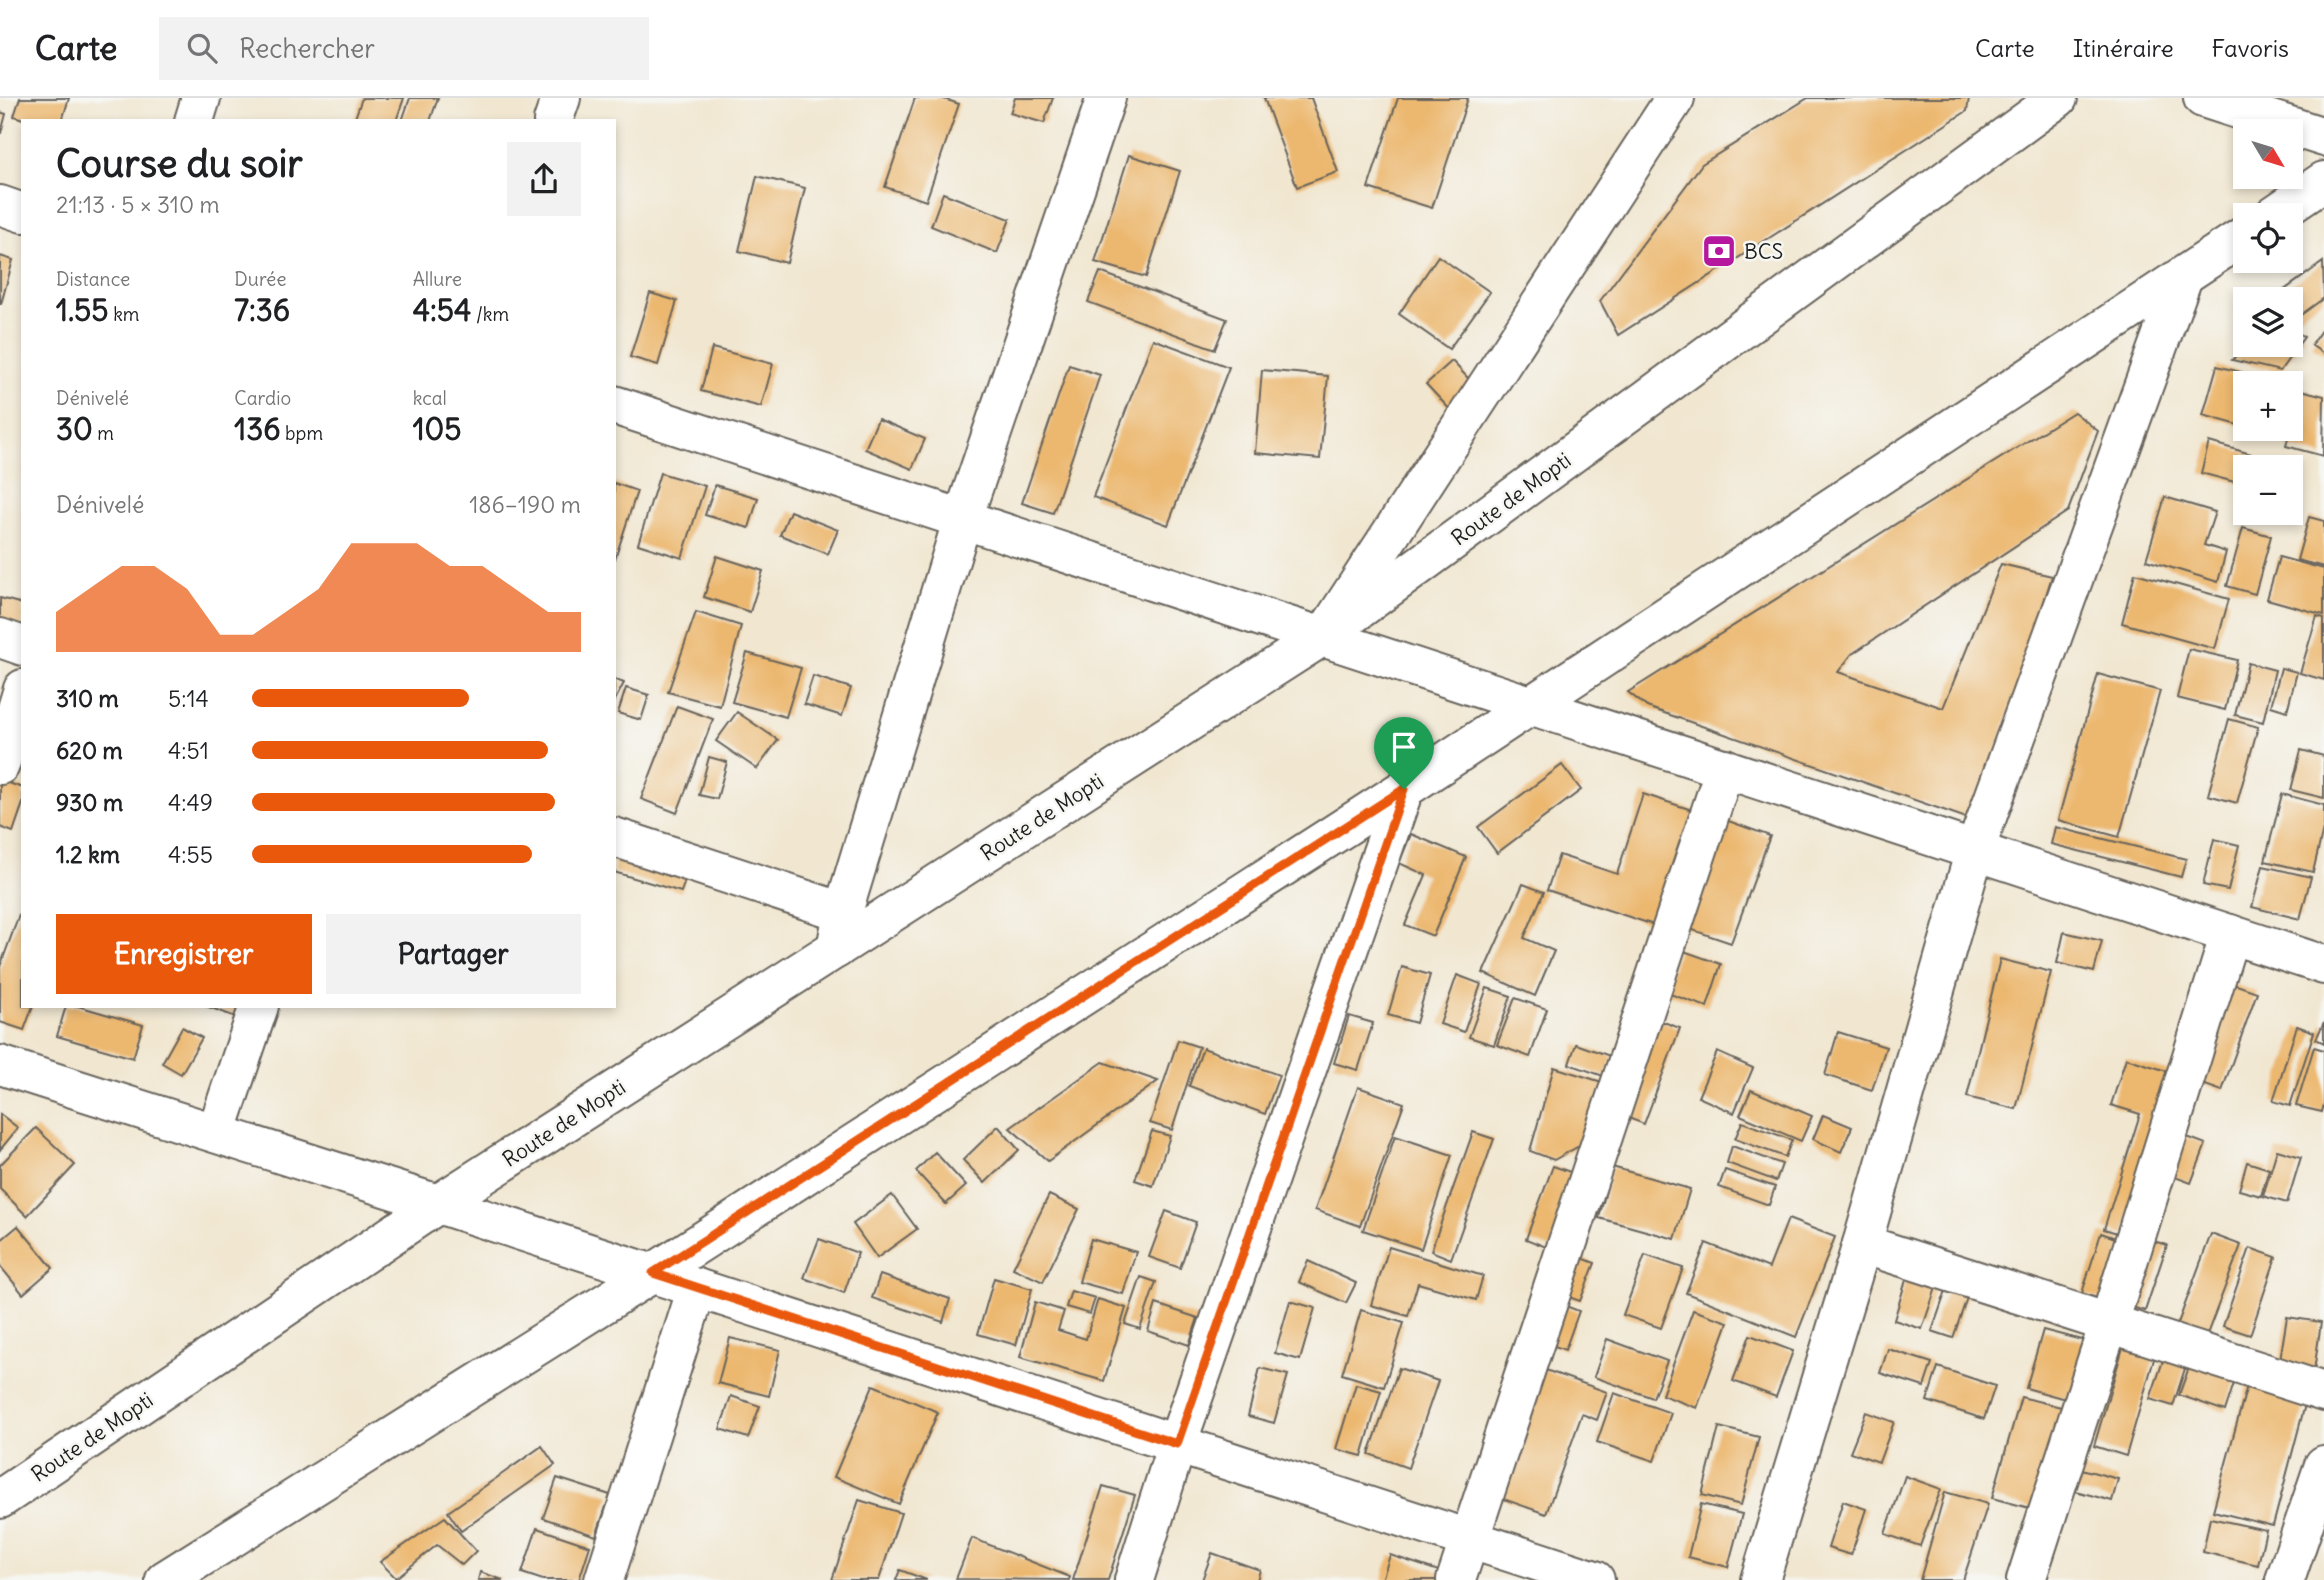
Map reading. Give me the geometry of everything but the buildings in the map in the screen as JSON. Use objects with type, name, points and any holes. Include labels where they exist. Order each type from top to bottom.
[{"type":"main road","points":[[195,119],[201,98]]},
{"type":"main road","points":[[554,119],[561,98]]},
{"type":"main road","points":[[836,949],[843,912],[963,519],[1107,98]]},
{"type":"main road","points":[[1324,636],[1675,98]]},
{"type":"main road","name":"Route de Mopti","points":[[0,1499],[438,1204],[1324,636],[2058,98]]},
{"type":"main road","points":[[2203,98],[2324,137]]},
{"type":"main road","points":[[2292,203],[2324,181]]},
{"type":"main road","points":[[0,205],[21,212]]},
{"type":"main road","points":[[165,1580],[653,1273],[1404,789],[2233,243]]},
{"type":"main road","points":[[1760,1580],[1862,1244],[1975,850],[2183,277]]},
{"type":"main road","points":[[616,406],[2324,965]]},
{"type":"main road","points":[[0,638],[21,645]]},
{"type":"main road","points":[[0,765],[21,696]]},
{"type":"main road","points":[[1456,1580],[1725,768]]},
{"type":"main road","points":[[1134,1580],[1177,1444],[1404,789]]},
{"type":"main road","points":[[616,838],[843,912]]},
{"type":"main road","points":[[2026,1580],[2230,934]]},
{"type":"main road","points":[[216,1133],[258,1008]]},
{"type":"main road","points":[[0,1065],[653,1273],[1595,1580]]},
{"type":"main road","points":[[1862,1244],[2324,1392]]},
{"type":"main road","points":[[604,1580],[697,1288]]},
{"type":"main road","points":[[2285,1580],[2324,1465]]},
{"type":"place","name":"BCS","points":[[1719,251]]},
{"type":"route","points":[[1404,789],[1177,1444],[653,1273],[987,1058],[1404,789]]}]
